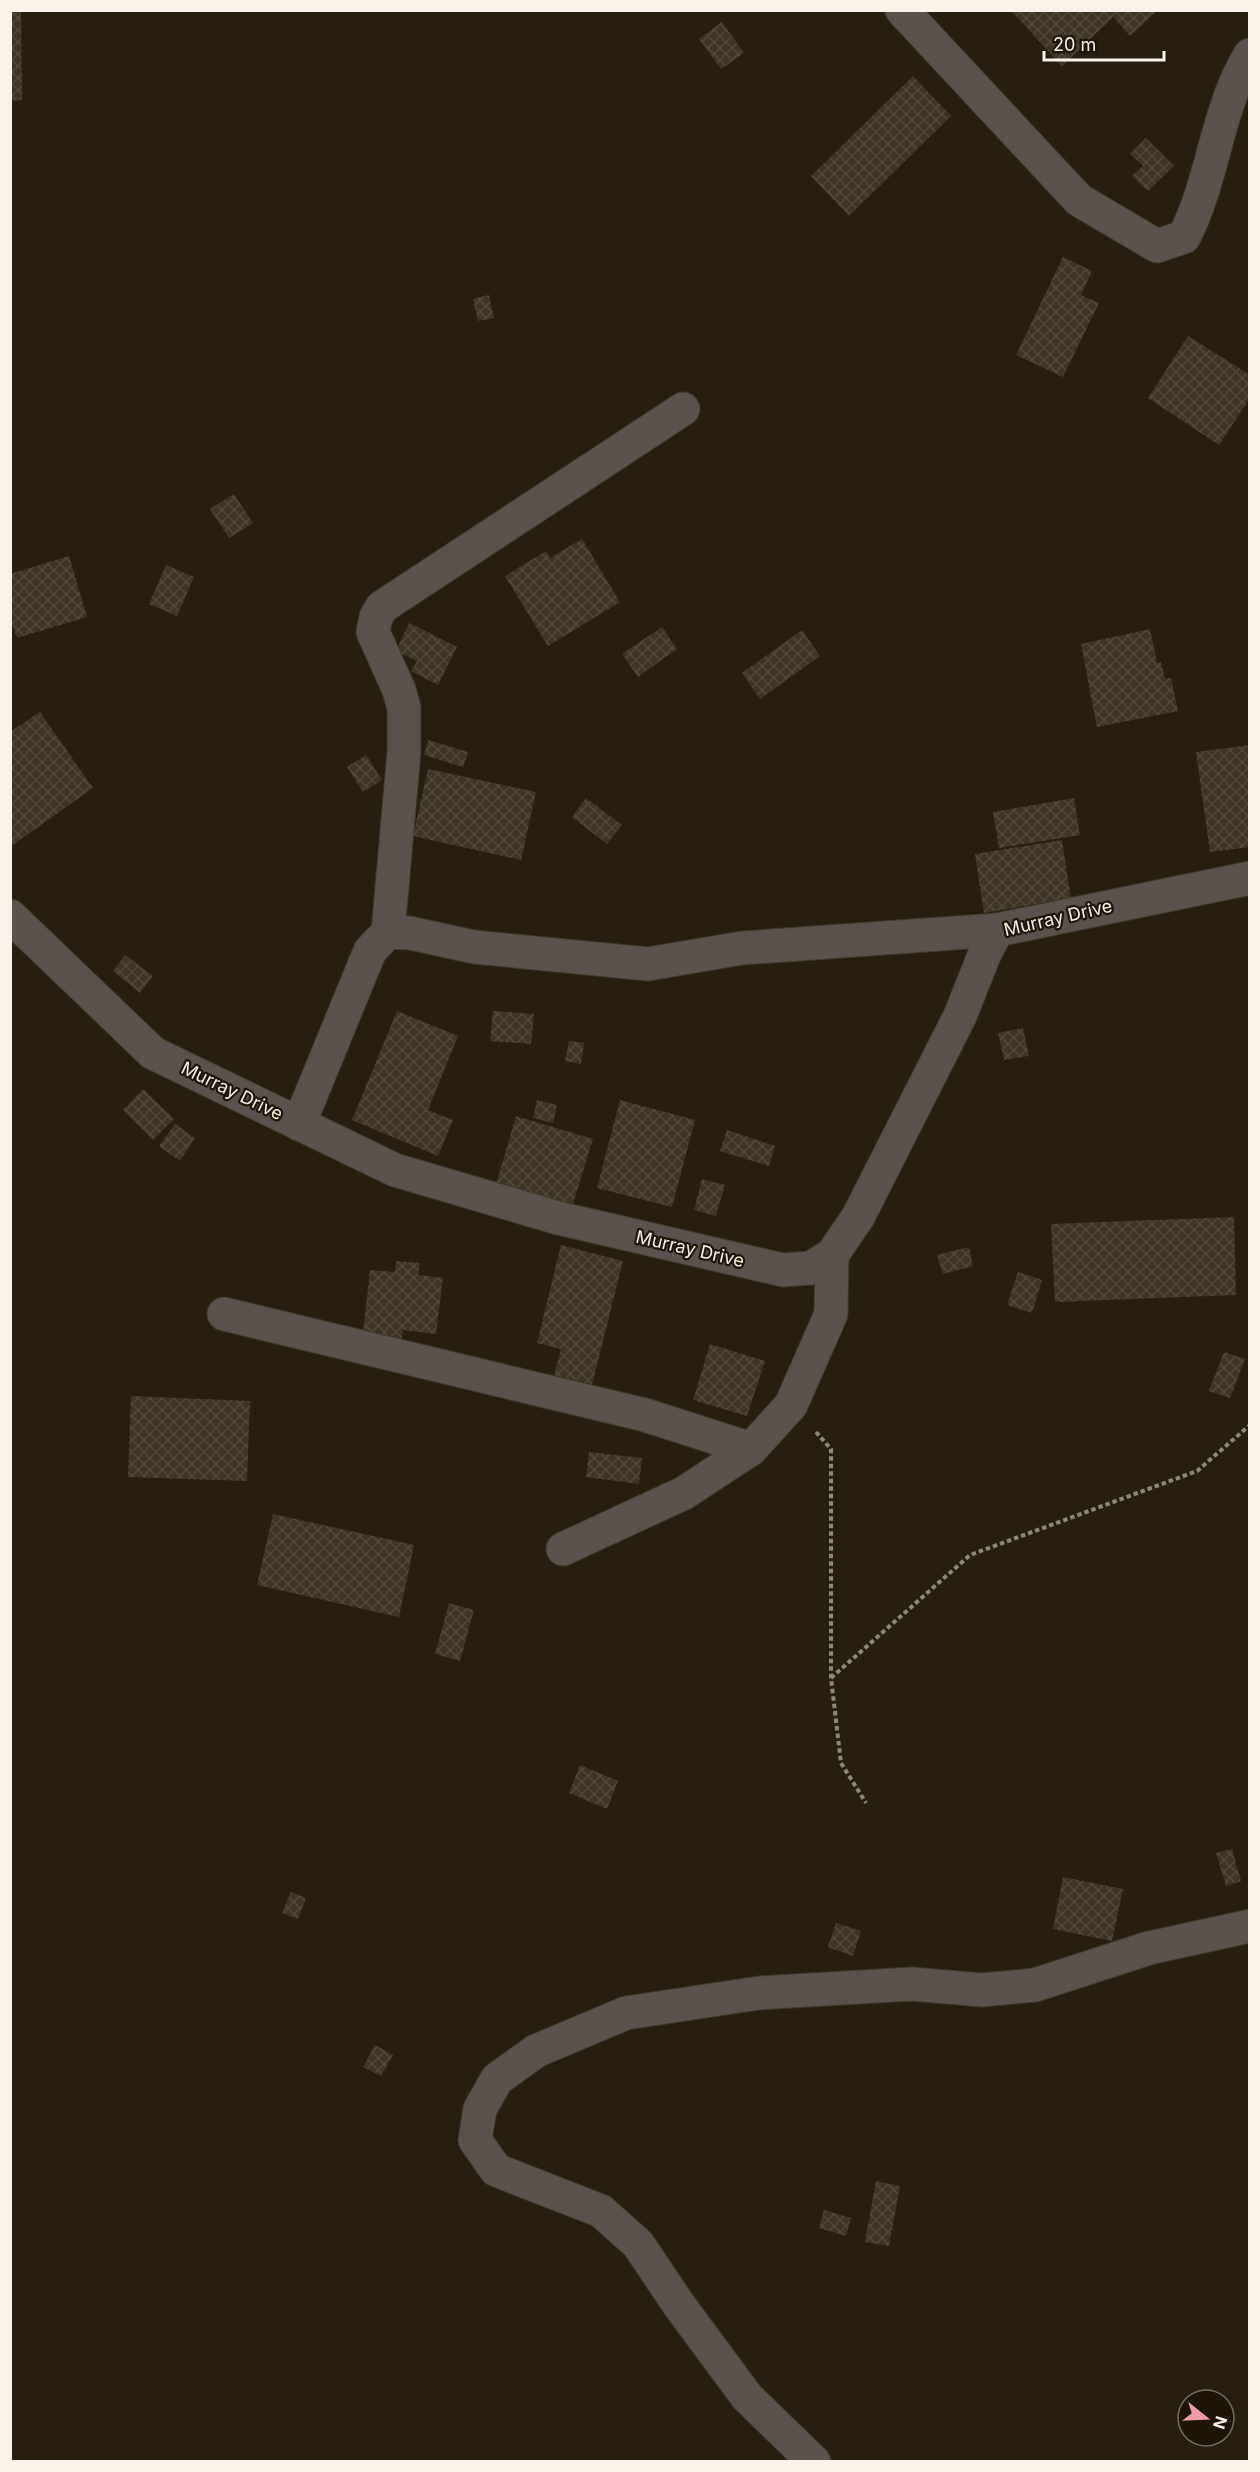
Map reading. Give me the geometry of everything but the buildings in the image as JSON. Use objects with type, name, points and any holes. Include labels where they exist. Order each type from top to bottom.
[{"type":"street","points":[[902,10],[1079,200],[1157,246],[1185,237],[1198,210],[1236,78],[1250,55]]},
{"type":"street","points":[[299,1124],[370,951],[388,932],[404,753],[404,708],[399,690],[373,632],[375,617],[381,607],[683,409]]},
{"type":"street","name":"Murray Drive","points":[[10,916],[153,1053],[395,1170],[558,1218],[783,1270],[811,1268],[832,1255],[858,1217],[960,1016],[985,953],[997,930],[1250,878]]},
{"type":"street","points":[[388,932],[410,933],[474,947],[648,964],[742,948],[997,930]]},
{"type":"street","points":[[563,1548],[684,1493],[751,1449],[791,1405],[831,1314],[832,1255]]},
{"type":"street","points":[[224,1314],[645,1415],[751,1449]]},
{"type":"street","points":[[814,2462],[747,2397],[679,2305],[638,2244],[601,2211],[496,2170],[475,2140],[480,2109],[496,2079],[536,2051],[626,2013],[759,1993],[912,1984],[982,1990],[1035,1985],[1149,1948],[1250,1926]]},
{"type":"path","points":[[791,1405],[831,1449],[831,1678],[841,1763],[866,1803]]},
{"type":"path","points":[[831,1678],[970,1555],[1197,1471],[1250,1425]]}]
